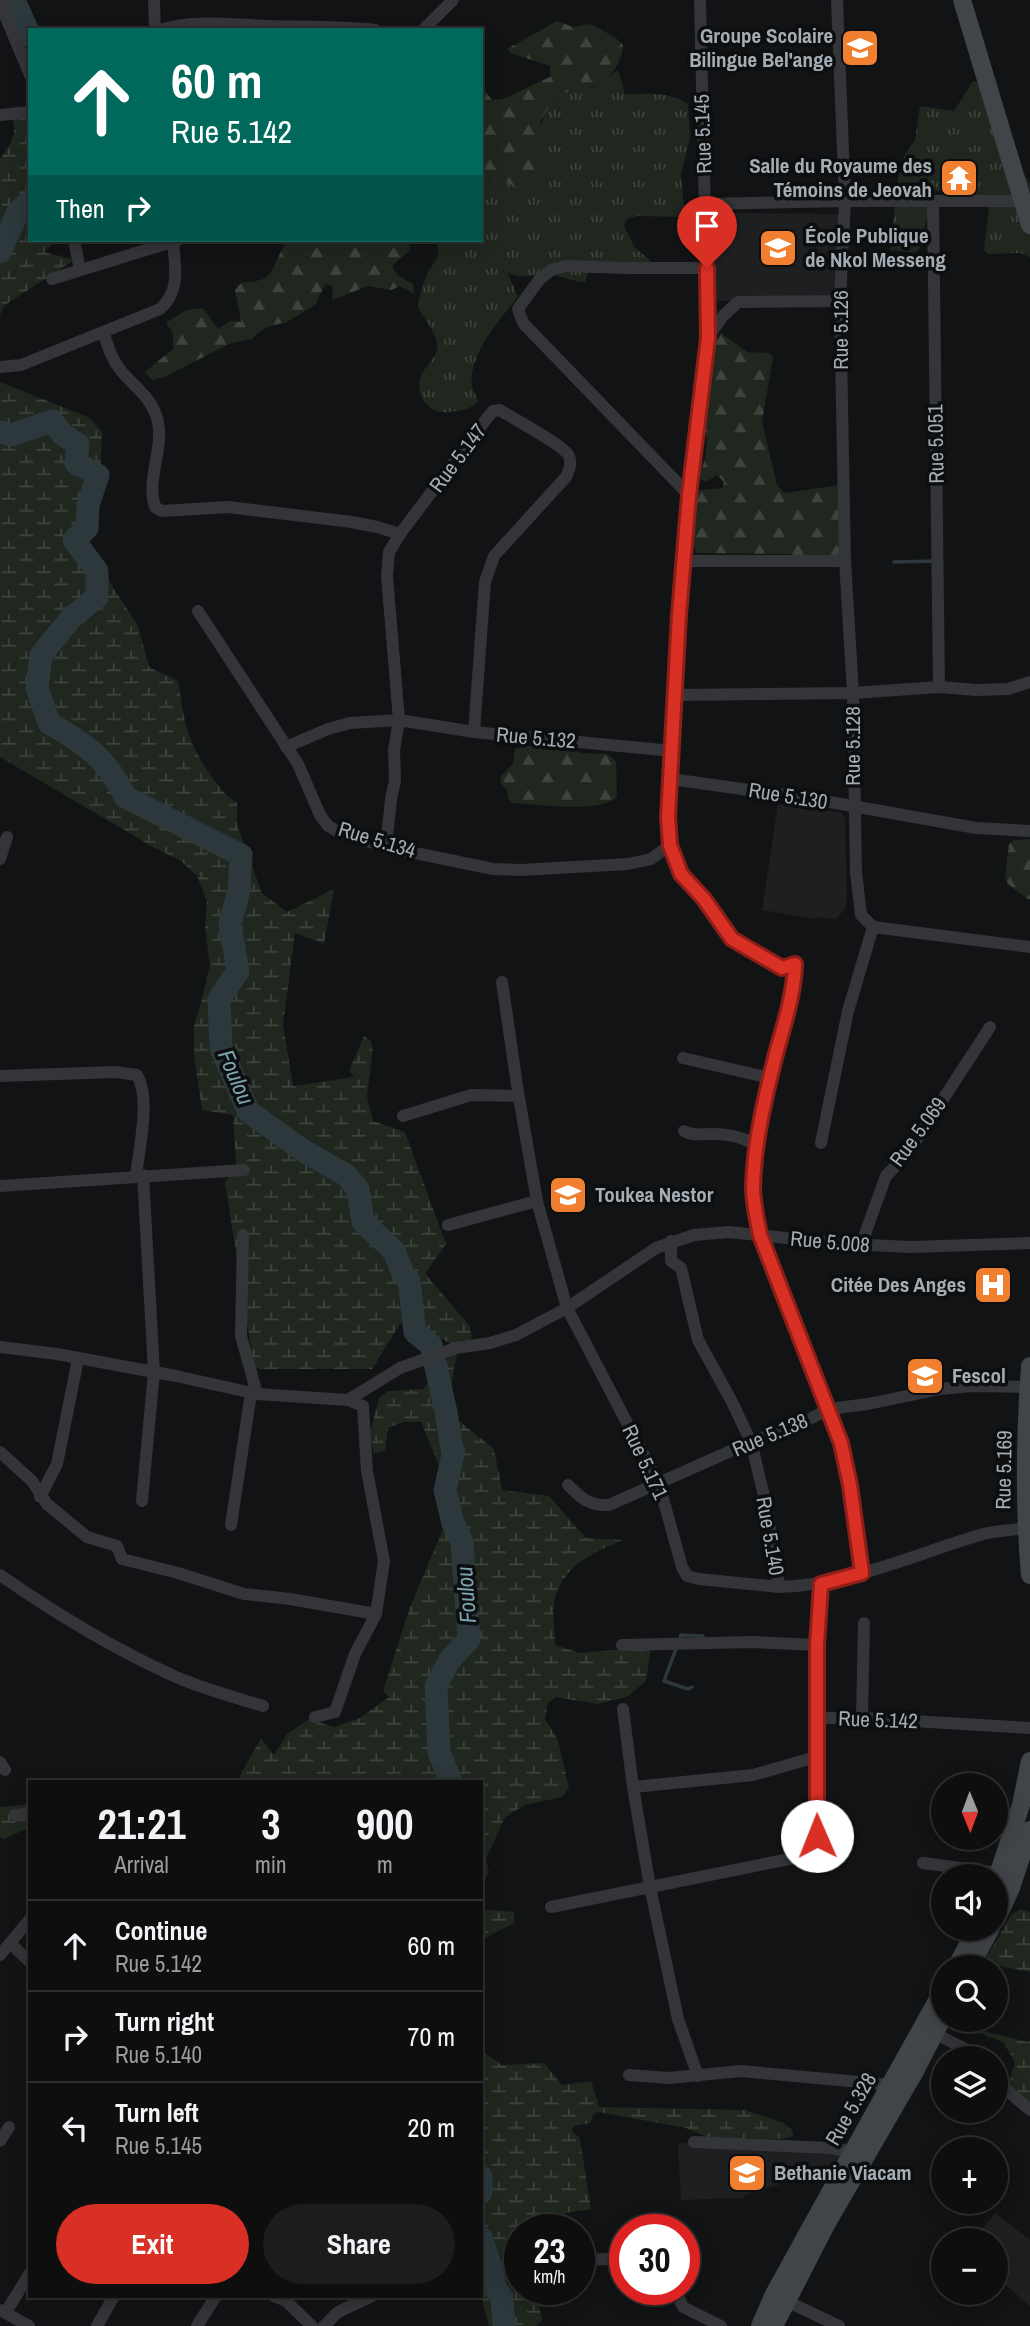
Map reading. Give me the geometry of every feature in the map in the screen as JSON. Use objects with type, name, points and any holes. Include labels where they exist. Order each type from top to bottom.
[{"type":"main road","points":[[962,0],[1026,202],[1030,225]]},
{"type":"main road","name":"Rue 5.169","points":[[1030,1366],[1026,1528],[1030,1575]]},
{"type":"main road","points":[[1001,1864],[1021,1805],[1030,1761]]},
{"type":"main road","points":[[1008,1894],[1030,1830]]},
{"type":"main road","name":"Rue 5.328","points":[[760,2326],[773,2296],[931,2012]]},
{"type":"main road","name":"Rue 5.328","points":[[774,2326],[934,2033]]},
{"type":"street","points":[[154,0],[155,28]]},
{"type":"street","points":[[425,28],[453,0]]},
{"type":"street","name":"Rue 5.145","points":[[700,0],[708,338],[689,495],[679,615],[670,845],[681,874],[704,899],[732,939],[782,968],[795,964],[794,988],[770,1078],[757,1146],[753,1187],[760,1235],[841,1443],[862,1573]]},
{"type":"street","name":"Rue 5.126","points":[[837,0],[845,201],[840,301],[845,561]]},
{"type":"street","points":[[3,9],[28,70]]},
{"type":"street","points":[[167,28],[175,25],[214,24],[351,28]]},
{"type":"street","points":[[0,115],[28,112]]},
{"type":"street","points":[[706,204],[845,201],[1026,202]]},
{"type":"street","name":"Rue 5.051","points":[[933,202],[939,687]]},
{"type":"street","points":[[74,242],[80,270]]},
{"type":"street","points":[[52,279],[172,242]]},
{"type":"street","points":[[0,367],[21,365],[160,309],[170,301],[175,284],[175,242]]},
{"type":"street","points":[[689,495],[523,323],[518,309],[540,279],[551,270],[565,266],[707,268]]},
{"type":"street","points":[[707,303],[840,301]]},
{"type":"street","points":[[708,338],[723,316],[738,302]]},
{"type":"street","points":[[104,333],[110,354],[120,370],[148,398],[156,415],[159,428],[153,482],[155,507],[162,511],[229,507],[277,512],[377,527],[400,534]]},
{"type":"street","name":"Rue 5.147","points":[[386,847],[395,781],[394,750],[399,720],[386,564],[389,552],[493,411],[500,410],[560,447],[569,455],[570,466],[566,477],[494,556],[488,568],[474,732]]},
{"type":"street","points":[[685,561],[845,561]]},
{"type":"street","name":"Rue 5.128","points":[[845,561],[853,693],[854,807],[859,906],[861,915],[873,928]]},
{"type":"street","name":"Rue 5.134","points":[[198,611],[302,771],[320,815],[328,826],[339,832],[386,847],[493,869],[628,864],[651,859],[670,845]]},
{"type":"street","points":[[676,695],[853,693],[939,687],[1008,689],[1030,682]]},
{"type":"street","name":"Rue 5.132","points":[[286,747],[349,723],[399,720],[474,732],[673,751]]},
{"type":"street","name":"Rue 5.130","points":[[671,779],[813,799],[976,828],[1030,831]]},
{"type":"street","points":[[0,859],[7,837]]},
{"type":"street","points":[[821,1143],[848,1011],[873,928],[1030,947]]},
{"type":"street","name":"Rue 5.171","points":[[502,982],[518,1096],[537,1201],[567,1308],[659,1484],[682,1567],[688,1576],[779,1587]]},
{"type":"street","name":"Rue 5.069","points":[[861,1245],[886,1176],[908,1153],[990,1027]]},
{"type":"street","points":[[683,1058],[770,1078]]},
{"type":"street","points":[[0,1076],[115,1072],[137,1075],[142,1083],[139,1175],[154,1372],[142,1501]]},
{"type":"street","points":[[403,1116],[471,1095],[518,1096]]},
{"type":"street","points":[[684,1131],[689,1135],[739,1137],[757,1146]]},
{"type":"street","points":[[0,1186],[244,1170]]},
{"type":"street","points":[[448,1225],[537,1201]]},
{"type":"street","name":"Rue 5.008","points":[[348,1400],[400,1368],[456,1348],[490,1343],[516,1335],[567,1308],[634,1262],[671,1241],[694,1235],[729,1232],[861,1245],[911,1247],[1030,1243]]},
{"type":"street","points":[[232,1524],[254,1393],[241,1336],[243,1235]]},
{"type":"street","name":"Rue 5.140","points":[[671,1241],[671,1261],[681,1268],[698,1340],[751,1442],[779,1587],[821,1584],[984,1534],[1026,1528]]},
{"type":"street","points":[[0,1347],[154,1372],[254,1393],[348,1400],[363,1406],[367,1471],[384,1561],[376,1614],[355,1654],[335,1712],[315,1717]]},
{"type":"street","points":[[40,1497],[57,1464],[79,1359]]},
{"type":"street","name":"Rue 5.138","points":[[568,1485],[583,1500],[597,1505],[609,1505],[751,1442],[798,1425],[829,1409],[868,1404],[940,1388],[1028,1387]]},
{"type":"street","points":[[0,1452],[32,1481],[40,1497],[87,1536],[117,1546],[122,1559],[244,1594],[376,1614]]},
{"type":"street","points":[[0,1575],[63,1617],[122,1651],[179,1678],[263,1706]]},
{"type":"street","name":"Rue 5.142","points":[[821,1584],[817,1645],[818,1718],[1030,1728]]},
{"type":"street","points":[[862,1718],[864,1623]]},
{"type":"street","points":[[622,1645],[753,1642],[817,1645]]},
{"type":"street","points":[[623,1709],[650,1887],[678,2019],[698,2076]]},
{"type":"street","points":[[551,1907],[804,1856],[813,1848],[817,1836],[818,1718]]},
{"type":"street","points":[[633,1787],[753,1775],[816,1757]]},
{"type":"street","points":[[15,1815],[28,1816]]},
{"type":"street","points":[[923,1863],[931,1865]]},
{"type":"street","points":[[0,1955],[28,1922]]},
{"type":"street","points":[[11,1944],[28,1960]]},
{"type":"street","points":[[934,2033],[959,2046]]},
{"type":"street","points":[[629,2075],[670,2078],[741,2071],[892,2085]]},
{"type":"street","points":[[1008,2091],[1030,2110]]},
{"type":"street","points":[[0,2141],[9,2127]]},
{"type":"street","points":[[694,2142],[831,2148],[853,2152]]},
{"type":"street","points":[[28,2276],[3,2311],[29,2326]]},
{"type":"street","points":[[97,2326],[113,2298]]},
{"type":"street","points":[[197,2326],[215,2298]]},
{"type":"street","points":[[283,2298],[312,2326]]},
{"type":"street","points":[[324,2326],[338,2312],[368,2298]]},
{"type":"street","points":[[786,2301],[839,2326]]},
{"type":"street","points":[[682,2305],[721,2326]]},
{"type":"shaded area","name":"École Publique de Nkol Messeng","points":[[720,213],[845,214],[836,298],[832,302],[714,301],[714,230]]},
{"type":"shaded area","points":[[778,804],[840,812],[845,818],[847,896],[845,909],[836,919],[816,919],[762,910]]},
{"type":"shaded area","name":"Bethanie Viacam","points":[[678,2144],[850,2151],[842,2163],[804,2178],[752,2192],[742,2198],[681,2200]]},
{"type":"shaded area","points":[[996,2214],[1030,2240],[1030,2306],[1008,2287],[1008,2228],[983,2228]]},
{"type":"green space","points":[[557,21],[573,27],[590,24],[615,37],[623,45],[617,65],[609,76],[598,84],[562,94],[550,105],[540,123],[545,138],[538,172],[527,185],[515,187],[494,175],[483,180],[483,91],[492,100],[503,99],[550,77],[550,66],[511,53],[507,49]]},
{"type":"green space","points":[[618,70],[625,94],[666,95],[688,104],[690,138],[681,175],[685,217],[638,216],[627,219],[624,225],[634,247],[651,261],[636,270],[588,272],[585,282],[551,275],[523,276],[507,272],[518,297],[487,338],[475,362],[472,386],[479,401],[461,410],[441,412],[429,407],[421,397],[419,383],[436,352],[437,342],[418,307],[427,274],[437,257],[438,249],[435,242],[483,242],[483,180],[494,175],[515,187],[548,107],[560,94],[593,87]]},
{"type":"green space","points":[[973,81],[978,83],[1000,134],[1030,184],[1030,257],[1020,253],[988,254],[984,250],[989,207],[970,195],[948,190],[933,192],[920,248],[915,253],[890,250],[898,177],[905,154],[915,140],[920,106],[954,111]]},
{"type":"green space","points":[[28,112],[28,242],[55,242],[44,252],[74,260],[5,305],[0,315],[0,159],[14,132],[10,114]]},
{"type":"green space","points":[[288,242],[409,242],[410,250],[392,266],[397,275],[413,284],[414,294],[400,286],[391,290],[368,286],[332,300],[331,285],[325,284],[316,304],[287,322],[270,326],[252,339],[229,344],[164,377],[152,380],[145,372],[173,349],[173,334],[166,322],[187,310],[203,308],[218,329],[230,321],[241,322],[235,290],[242,282],[263,279],[268,275]]},
{"type":"green space","points":[[721,333],[747,352],[769,353],[773,357],[762,422],[777,485],[785,493],[840,485],[842,544],[838,557],[823,559],[787,554],[697,553],[693,545],[692,497],[700,490],[722,488],[724,482],[717,475],[706,482],[697,477],[705,457],[706,434],[691,426],[690,414],[694,403],[704,399],[710,353]]},
{"type":"green space","points":[[0,382],[90,418],[102,432],[99,514],[88,548],[138,626],[149,667],[178,681],[193,745],[213,779],[237,803],[237,825],[262,893],[287,912],[334,889],[324,944],[295,933],[283,1025],[293,1086],[354,1077],[349,1071],[364,1036],[370,1040],[373,1048],[367,1096],[373,1121],[405,1132],[446,1244],[426,1272],[427,1276],[469,1325],[472,1336],[470,1341],[458,1347],[450,1393],[454,1417],[494,1449],[502,1490],[549,1496],[586,1538],[623,1540],[583,1560],[567,1574],[556,1595],[554,1606],[555,1645],[580,1653],[651,1647],[646,1681],[627,1697],[597,1704],[556,1697],[548,1703],[545,1719],[558,1740],[569,1788],[562,1797],[525,1805],[505,1817],[486,1859],[489,1872],[483,1883],[483,1780],[238,1780],[261,1738],[274,1755],[287,1734],[309,1719],[334,1727],[360,1718],[389,1697],[383,1691],[410,1607],[448,1517],[447,1485],[421,1422],[404,1422],[388,1428],[385,1451],[374,1454],[370,1432],[379,1398],[388,1391],[423,1389],[457,1347],[408,1321],[400,1324],[372,1369],[259,1369],[254,1366],[225,1183],[236,1163],[233,1115],[202,1110],[194,1056],[194,1024],[210,965],[205,928],[207,901],[197,876],[181,861],[0,757]]},
{"type":"green space","points":[[522,746],[556,746],[612,757],[616,762],[617,797],[609,802],[583,807],[513,803],[508,799],[507,790],[500,782],[501,776],[513,764],[515,749]]},
{"type":"green space","points":[[1030,839],[1030,899],[1027,899],[1008,884],[1005,878],[1009,844],[1014,840]]},
{"type":"green space","points":[[28,1804],[28,1828],[4,1839],[0,1837],[0,1807]]},
{"type":"green space","points":[[483,1909],[514,1912],[514,1923],[483,1939]]},
{"type":"green space","points":[[1021,1909],[1030,1912],[1030,1972],[1008,1968],[1008,1955],[988,1955],[996,1941],[1008,1941],[1008,1920]]},
{"type":"green space","points":[[977,2032],[1028,2042],[1030,2040],[1030,2107],[1008,2090],[1015,2062],[1008,2046]]},
{"type":"green space","points":[[483,2052],[502,2065],[544,2063],[562,2085],[591,2081],[599,2107],[745,2110],[784,2123],[793,2131],[793,2136],[782,2139],[707,2137],[686,2128],[599,2112],[594,2113],[590,2123],[574,2126],[572,2131],[580,2139],[591,2209],[563,2214],[504,2214],[504,2305],[539,2305],[542,2321],[536,2326],[489,2326],[482,2298]]},
{"type":"waterway","name":"Foulou","points":[[14,0],[28,32]]},
{"type":"waterway","name":"Foulou","points":[[0,252],[18,212],[28,203]]},
{"type":"waterway","name":"Foulou","points":[[0,432],[12,435],[52,421],[63,435],[78,444],[76,463],[98,475],[88,505],[87,528],[74,540],[97,571],[97,597],[72,617],[41,655],[37,688],[49,723],[94,753],[111,772],[125,797],[241,855],[239,890],[230,924],[238,971],[219,999],[221,1048],[248,1111],[302,1150],[346,1175],[358,1189],[363,1222],[394,1251],[403,1274],[409,1281],[415,1332],[431,1345],[453,1455],[445,1490],[453,1523],[462,1542],[469,1639],[449,1661],[436,1686],[439,1752],[450,1780]]},
{"type":"waterway","points":[[894,562],[936,561]]},
{"type":"waterway","points":[[680,1639],[681,1635],[703,1636]]},
{"type":"waterway","points":[[677,1646],[664,1681],[688,1689],[692,1687]]},
{"type":"waterway","name":"Foulou","points":[[483,2244],[493,2273],[494,2286],[502,2298],[504,2326]]},
{"type":"place","name":"Groupe Scolaire Bilingue Bel'ange","points":[[860,48]]},
{"type":"place","name":"Salle du Royaume des Témoins de Jeovah","points":[[959,178]]},
{"type":"place","name":"École Publique de Nkol Messeng","points":[[778,248]]},
{"type":"place","name":"Toukea Nestor","points":[[568,1195]]},
{"type":"place","name":"Citée Des Anges","points":[[993,1285]]},
{"type":"place","name":"Fescol","points":[[925,1376]]},
{"type":"place","name":"Bethanie Viacam","points":[[747,2173]]},
{"type":"route","points":[[707,268],[708,338],[689,495],[679,615],[668,817],[670,845],[681,874],[704,899],[732,939],[782,968],[795,964],[794,988],[770,1078],[757,1146],[753,1187],[755,1207],[760,1235],[841,1443],[857,1528],[862,1573],[821,1584],[817,1645],[817,1836]]}]
